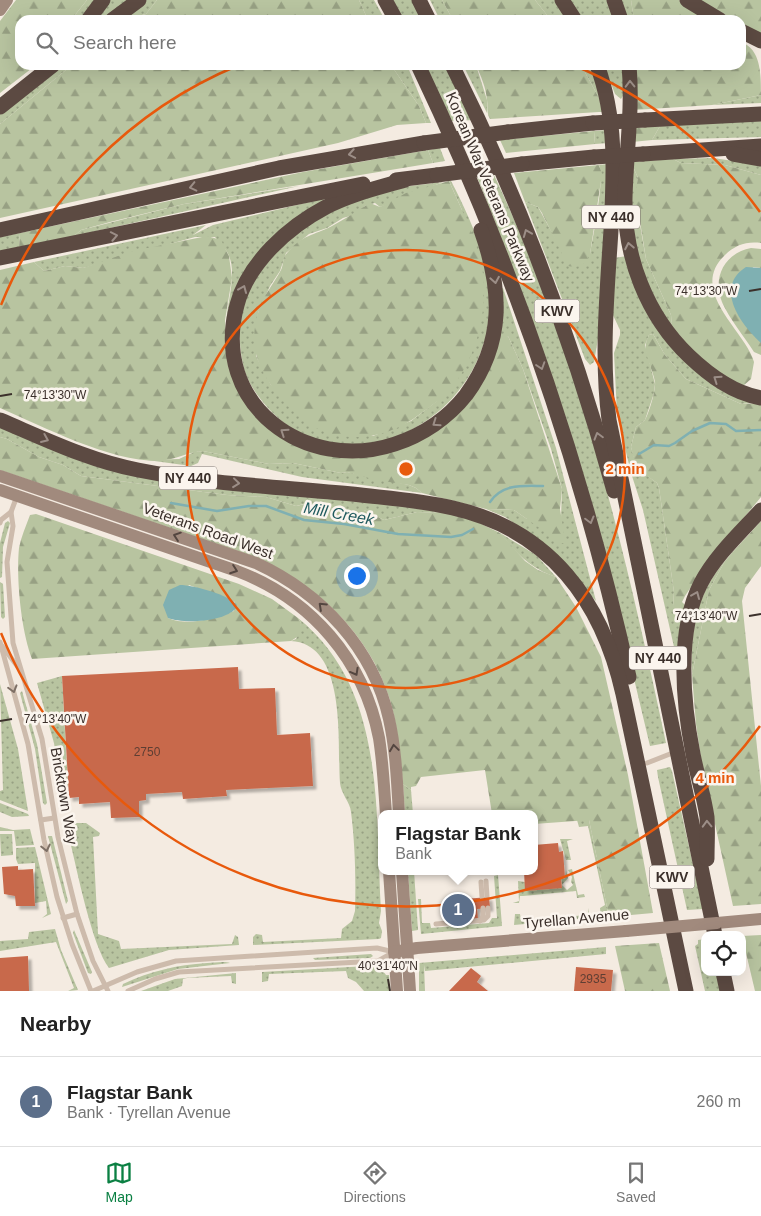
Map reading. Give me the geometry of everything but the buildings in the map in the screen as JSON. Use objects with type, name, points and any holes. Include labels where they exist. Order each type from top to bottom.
[{"type":"highway","points":[[92,15],[104,0]]},
{"type":"highway","points":[[119,15],[139,0]]},
{"type":"highway","points":[[385,0],[393,15]]},
{"type":"highway","points":[[418,0],[426,15]]},
{"type":"highway","points":[[562,0],[572,15]]},
{"type":"highway","points":[[614,0],[619,15]]},
{"type":"highway","points":[[687,0],[712,15]]},
{"type":"highway","points":[[746,34],[761,41]]},
{"type":"highway","points":[[0,107],[36,70]]},
{"type":"highway","points":[[0,107],[48,70]]},
{"type":"highway","name":"Korean War Veterans Parkway","points":[[420,70],[498,249],[525,319],[570,452],[621,641],[696,991]]},
{"type":"highway","name":"Korean War Veterans Parkway","points":[[454,70],[503,175],[554,303],[639,565]]},
{"type":"highway","name":"NY 440","points":[[598,70],[607,99],[613,142],[613,194],[604,342],[605,387],[612,436],[715,931]]},
{"type":"highway","points":[[630,70],[631,98],[625,209],[629,244],[639,279],[658,318],[687,354],[720,382],[744,393],[761,398]]},
{"type":"highway","points":[[405,180],[345,198],[312,215],[268,252],[253,271],[241,292],[235,314],[232,337],[235,362],[242,382],[254,403],[267,419],[293,438],[312,446],[333,451],[368,451],[400,442],[422,432],[444,417],[462,399],[478,375],[488,353],[497,307],[493,268],[435,101]]},
{"type":"highway","points":[[0,230],[295,165],[424,143],[592,123],[761,114]]},
{"type":"highway","points":[[0,258],[344,187],[522,164],[594,157],[761,146]]},
{"type":"highway","points":[[684,152],[727,153],[761,158]]},
{"type":"highway","name":"NY 440","points":[[0,420],[73,452],[138,470],[402,500],[454,508],[499,524],[541,551],[565,572],[584,596],[598,618],[610,646],[623,694],[685,991]]},
{"type":"highway","points":[[707,890],[707,818],[689,724],[685,670],[686,629],[692,605],[702,581],[726,549],[761,510]]},
{"type":"highway","points":[[724,976],[727,991]]},
{"type":"street","points":[[0,10],[8,0]]},
{"type":"street","name":"Veterans Road West","points":[[0,476],[19,490],[237,571],[266,584],[294,601],[330,635],[358,676],[375,721],[384,778],[386,810]]},
{"type":"street","name":"Veterans Road West","points":[[0,490],[19,490],[256,563],[302,589],[340,624],[370,668],[389,718],[397,777],[399,810]]},
{"type":"street","points":[[384,778],[397,777]]},
{"type":"street","points":[[389,875],[397,991]]},
{"type":"street","points":[[402,875],[410,991]]},
{"type":"street","name":"Tyrellan Avenue","points":[[394,952],[761,919]]},
{"type":"lane","name":"Bricktown Way","points":[[0,523],[11,512],[19,490]]},
{"type":"lane","name":"Bricktown Way","points":[[11,512],[13,526],[8,555],[8,592],[13,643],[42,739],[54,818],[77,914],[93,961],[108,991]]},
{"type":"lane","points":[[0,643],[21,672]]},
{"type":"lane","name":"Bricktown Way","points":[[0,643],[28,744],[40,820],[63,918],[92,991]]},
{"type":"lane","points":[[647,763],[678,751]]},
{"type":"lane","points":[[40,820],[54,818]]},
{"type":"lane","points":[[483,881],[485,897]]},
{"type":"lane","points":[[436,924],[480,921],[487,917],[486,908]]},
{"type":"lane","points":[[63,918],[77,914]]},
{"type":"lane","name":"Tyrellan Avenue","points":[[92,991],[164,963],[377,948],[394,952]]},
{"type":"lane","name":"Tyrellan Avenue","points":[[128,991],[142,984],[179,972],[378,961],[394,952]]},
{"type":"lane","points":[[246,956],[247,968]]},
{"type":"green space","points":[[16,0],[87,0],[75,15],[15,15],[15,70],[30,70],[0,93],[0,21]]},
{"type":"green space","points":[[87,0],[98,0],[87,15],[75,15]]},
{"type":"green space","points":[[108,0],[130,0],[110,15],[96,15]]},
{"type":"green space","points":[[147,0],[157,0],[146,14],[128,15]]},
{"type":"green space","points":[[157,0],[359,0],[366,15],[143,15],[146,14]]},
{"type":"green space","points":[[359,0],[374,0],[382,15],[366,15]]},
{"type":"green space","points":[[393,0],[412,0],[420,15],[400,15]]},
{"type":"green space","points":[[430,0],[442,0],[450,15],[438,15]]},
{"type":"green space","points":[[442,0],[535,0],[547,15],[450,15]]},
{"type":"green space","points":[[535,0],[555,0],[566,15],[547,15]]},
{"type":"green space","points":[[569,0],[609,0],[614,15],[579,15]]},
{"type":"green space","points":[[618,0],[631,0],[633,15],[623,15]]},
{"type":"green space","points":[[631,0],[679,0],[702,15],[633,15]]},
{"type":"green space","points":[[699,0],[761,0],[761,34],[746,26],[746,15],[725,15]]},
{"type":"green space","points":[[746,44],[753,50],[756,56],[760,71],[761,95],[712,105],[634,110],[636,70],[746,70]]},
{"type":"green space","points":[[56,70],[66,70],[0,124],[0,113]]},
{"type":"green space","points":[[66,70],[394,70],[419,106],[426,123],[397,125],[338,143],[0,218],[0,124]]},
{"type":"green space","points":[[394,70],[409,70],[431,123],[426,123],[419,106]]},
{"type":"green space","points":[[427,70],[448,70],[474,120],[452,121]]},
{"type":"green space","points":[[466,70],[478,70],[487,100],[487,113]]},
{"type":"green space","points":[[478,70],[584,70],[599,98],[599,112],[490,119],[486,91]]},
{"type":"green space","points":[[584,70],[592,70],[605,112],[599,112],[599,98]]},
{"type":"green space","points":[[606,70],[625,70],[624,94],[621,99],[615,94]]},
{"type":"green space","points":[[761,95],[761,103],[712,105]]},
{"type":"green space","points":[[761,120],[761,137],[652,140],[660,126]]},
{"type":"green space","points":[[660,126],[652,140],[632,142],[633,128]]},
{"type":"green space","points":[[607,130],[609,143],[595,144],[594,131]]},
{"type":"green space","points":[[594,131],[595,144],[506,153],[500,140]]},
{"type":"green space","points":[[440,148],[445,161],[433,163],[428,150]]},
{"type":"green space","points":[[428,150],[433,163],[184,204],[81,230],[74,236],[19,247],[20,233],[303,172]]},
{"type":"green space","points":[[713,158],[761,165],[761,175],[725,165],[681,163],[673,159]]},
{"type":"green space","points":[[673,159],[681,163],[725,165],[761,175],[761,243],[746,243],[737,246],[725,255],[715,269],[712,283],[715,297],[749,350],[754,362],[751,379],[743,386],[704,362],[672,329],[671,315],[646,259],[638,209],[634,200],[638,178],[631,162]]},
{"type":"green space","points":[[631,162],[638,178],[636,202],[646,259],[671,315],[672,329],[648,289],[632,235]]},
{"type":"green space","points":[[608,164],[599,333],[594,362],[590,365],[585,359],[525,202],[538,207],[561,249],[590,254],[600,194],[599,165]]},
{"type":"green space","points":[[599,165],[602,174],[590,254],[582,265],[576,267],[568,266],[538,207],[525,202],[514,173]]},
{"type":"green space","points":[[494,175],[524,243],[551,312],[575,383],[616,525],[666,743],[650,746],[606,561],[495,222],[477,177]]},
{"type":"green space","points":[[449,181],[451,181],[472,225],[486,271],[491,303],[490,322],[480,354],[464,383],[442,408],[416,427],[387,440],[356,445],[325,442],[295,430],[263,402],[251,385],[243,366],[240,339],[241,319],[249,290],[254,281],[277,252],[291,239],[337,208],[371,194],[407,186],[443,182],[380,207],[375,203],[365,206],[356,214],[343,218],[327,228],[309,234],[286,253],[280,271],[270,286],[258,313],[256,356],[271,385],[373,436],[411,421],[437,401],[462,210]]},
{"type":"green space","points":[[449,181],[474,239],[483,274],[483,309],[476,343],[469,359],[461,374],[445,395],[400,427],[378,434],[354,437],[331,434],[319,430],[296,413],[275,391],[260,366],[256,354],[254,334],[258,313],[265,296],[281,270],[284,257],[298,242],[332,226],[370,203],[380,207],[406,193]]},
{"type":"green space","points":[[299,186],[74,236],[81,230],[184,204]]},
{"type":"green space","points":[[326,198],[270,245],[226,334],[232,274],[231,264],[227,251],[215,237],[195,237],[83,268],[65,266],[44,271],[34,262],[206,225],[193,235],[213,225]]},
{"type":"green space","points":[[20,233],[19,247],[0,251],[0,237]]},
{"type":"green space","points":[[207,236],[221,240],[229,256],[232,278],[225,320],[226,334],[244,396],[319,452],[431,432],[501,338],[508,336],[523,369],[562,489],[560,509],[564,543],[561,543],[514,510],[486,509],[422,493],[409,485],[376,480],[347,472],[341,473],[293,463],[269,464],[203,451],[158,461],[139,460],[77,442],[0,408],[0,270],[34,262],[44,271],[65,266],[83,268],[133,251]]},
{"type":"green space","points":[[751,248],[761,249],[761,268],[753,267],[738,312],[761,342],[761,355],[754,352],[733,322],[725,309],[719,293],[720,275],[723,268],[734,255]]},
{"type":"green space","points":[[627,256],[644,300],[760,402],[741,404],[686,379],[665,355],[653,334],[649,335],[645,345],[655,384],[654,393],[645,420],[636,427],[631,447],[637,468],[657,483],[659,488],[674,592],[673,606],[685,609],[679,669],[643,510],[631,473],[617,414],[614,353],[620,330],[612,313],[614,258]]},
{"type":"green space","points":[[503,288],[556,448],[596,601],[523,529],[505,517],[486,509],[514,510],[527,519],[561,518],[562,489],[551,449],[523,369],[508,336],[497,343],[501,289]]},
{"type":"green space","points":[[653,334],[665,355],[686,379],[741,404],[761,403],[761,497],[708,561],[685,596],[682,602],[686,606],[677,618],[673,606],[674,592],[659,488],[657,483],[636,468],[631,447],[636,427],[645,420],[654,390],[654,376],[646,352],[649,335]]},
{"type":"green space","points":[[0,426],[62,452],[446,513],[417,512],[384,520],[364,510],[336,510],[321,504],[308,503],[296,506],[266,497],[227,495],[81,476],[63,465],[39,457],[0,437]]},
{"type":"green space","points":[[0,437],[39,457],[63,465],[81,476],[227,495],[266,497],[296,506],[315,502],[336,510],[364,510],[384,520],[417,512],[446,513],[467,517],[500,533],[525,561],[538,570],[556,577],[576,607],[601,657],[628,775],[653,913],[609,917],[589,820],[538,824],[538,810],[491,810],[485,770],[421,777],[416,786],[411,787],[411,790],[403,784],[395,718],[380,674],[369,653],[355,633],[339,615],[303,584],[261,559],[0,470]]},
{"type":"green space","points":[[203,451],[269,464],[293,463],[341,473],[347,472],[409,485],[422,493],[302,477],[202,454],[198,463],[191,466],[147,460],[179,459],[194,452]]},
{"type":"green space","points":[[36,514],[239,584],[272,599],[298,618],[301,623],[300,635],[291,641],[32,659],[22,619],[18,574],[19,548],[30,515]],"holes":[[[189,585],[235,602],[234,611],[209,619],[184,622],[168,618]]]},
{"type":"green space","points":[[8,521],[10,523],[3,547],[2,577],[0,578],[0,543],[5,523]]},
{"type":"green space","points":[[761,521],[761,566],[745,588],[742,601],[761,786],[761,904],[733,906],[702,765],[692,675],[709,590],[725,561]]},
{"type":"green space","points":[[753,531],[725,561],[709,590],[692,675],[694,631],[697,612],[703,595],[723,563]]},
{"type":"green space","points":[[500,533],[536,555],[556,577],[539,570],[525,560]]},
{"type":"green space","points":[[0,582],[3,584],[5,617],[3,619],[1,617]]},
{"type":"green space","points":[[298,618],[327,647],[347,680],[361,715],[370,753],[375,793],[381,938],[253,945],[253,937],[256,934],[262,935],[263,942],[341,938],[342,929],[352,921],[355,911],[355,861],[352,824],[350,808],[340,783],[336,699],[331,677],[322,659],[309,646],[291,641],[296,639],[301,623]]},
{"type":"green space","points":[[62,676],[69,805],[63,806],[54,743],[37,683]]},
{"type":"green space","points":[[0,684],[18,749],[28,811],[0,800],[0,791],[3,790]]},
{"type":"green space","points":[[22,691],[37,744],[47,803],[45,805],[43,803],[35,749],[20,693]]},
{"type":"green space","points":[[670,767],[703,909],[687,910],[657,770]]},
{"type":"green space","points":[[403,784],[411,790],[413,810],[405,810]]},
{"type":"green space","points":[[0,803],[29,816],[12,817],[0,812]]},
{"type":"green space","points":[[577,820],[589,820],[609,917],[601,918],[600,908],[605,905],[588,826],[579,827]]},
{"type":"green space","points":[[66,823],[86,823],[100,833],[99,836],[93,837],[98,934],[119,941],[121,949],[232,944],[235,935],[238,937],[239,945],[169,950],[109,968],[91,926],[70,841],[72,840]]},
{"type":"green space","points":[[0,827],[13,830],[30,829],[34,845],[16,846],[14,831],[0,831]]},
{"type":"green space","points":[[0,834],[12,834],[13,855],[1,856]]},
{"type":"green space","points":[[48,836],[52,836],[68,901],[66,904]]},
{"type":"green space","points":[[560,839],[573,839],[567,841],[571,860],[566,860]]},
{"type":"green space","points":[[35,847],[51,914],[42,918],[47,914],[46,901],[35,903],[35,863],[18,864],[16,859],[16,848]]},
{"type":"green space","points":[[572,869],[578,895],[584,894],[585,897],[577,898],[576,891],[520,896],[519,903],[513,903],[519,901],[518,881],[562,887],[561,879],[565,878],[566,870],[568,878],[562,885],[567,890],[573,885],[571,882],[572,877],[568,870]]},
{"type":"green space","points":[[408,875],[414,875],[418,930],[412,931]]},
{"type":"green space","points":[[498,875],[502,926],[421,934],[418,899],[421,899],[422,923],[430,923],[431,928],[489,923],[492,918],[497,918],[494,876]]},
{"type":"green space","points":[[588,908],[590,918],[514,925],[515,914],[520,914],[521,920],[588,915]]},
{"type":"green space","points":[[55,929],[61,950],[78,990],[68,991],[74,988],[56,942],[0,951],[0,941],[28,939],[29,932]]},
{"type":"green space","points":[[74,930],[92,972],[91,974],[88,973],[73,933]]},
{"type":"green space","points":[[761,935],[761,991],[755,991],[746,953],[746,936]]},
{"type":"green space","points":[[698,940],[701,940],[701,973],[695,946],[698,944]]},
{"type":"green space","points":[[659,943],[670,991],[625,991],[615,946]]},
{"type":"green space","points":[[606,947],[606,954],[425,971],[424,965],[425,991],[419,991],[419,963]]},
{"type":"green space","points":[[371,954],[373,956],[370,958],[315,960],[313,958]]},
{"type":"green space","points":[[230,963],[178,969],[122,987],[123,984],[133,979],[164,969],[196,964]]},
{"type":"green space","points":[[368,966],[380,967],[386,975],[389,975],[390,991],[364,991],[356,982],[348,978],[346,971],[269,974],[268,981],[262,982],[262,972]]},
{"type":"green space","points":[[236,973],[236,984],[232,983],[231,976],[187,978],[183,979],[182,986],[168,991],[141,991],[175,979]]},
{"type":"green space","points":[[702,976],[717,976],[720,991],[705,991]]},
{"type":"water","points":[[746,267],[761,268],[761,343],[745,326],[731,295],[732,285],[737,275]]},
{"type":"water","points":[[180,585],[219,594],[233,601],[237,605],[236,608],[231,613],[214,619],[183,621],[168,618],[163,605],[169,590]]},
{"type":"waterway","name":"Mill Creek","points":[[639,454],[654,445],[669,446],[692,431],[710,423],[726,424],[736,431],[761,430]]},
{"type":"waterway","name":"Mill Creek","points":[[490,502],[501,491],[507,489],[521,486],[543,486]]},
{"type":"waterway","name":"Mill Creek","points":[[171,503],[217,511],[249,506],[266,506],[304,520],[344,524],[398,534],[451,537],[462,535],[473,529]]},
{"type":"place","name":"Flagstar Bank","points":[[458,910]]}]
